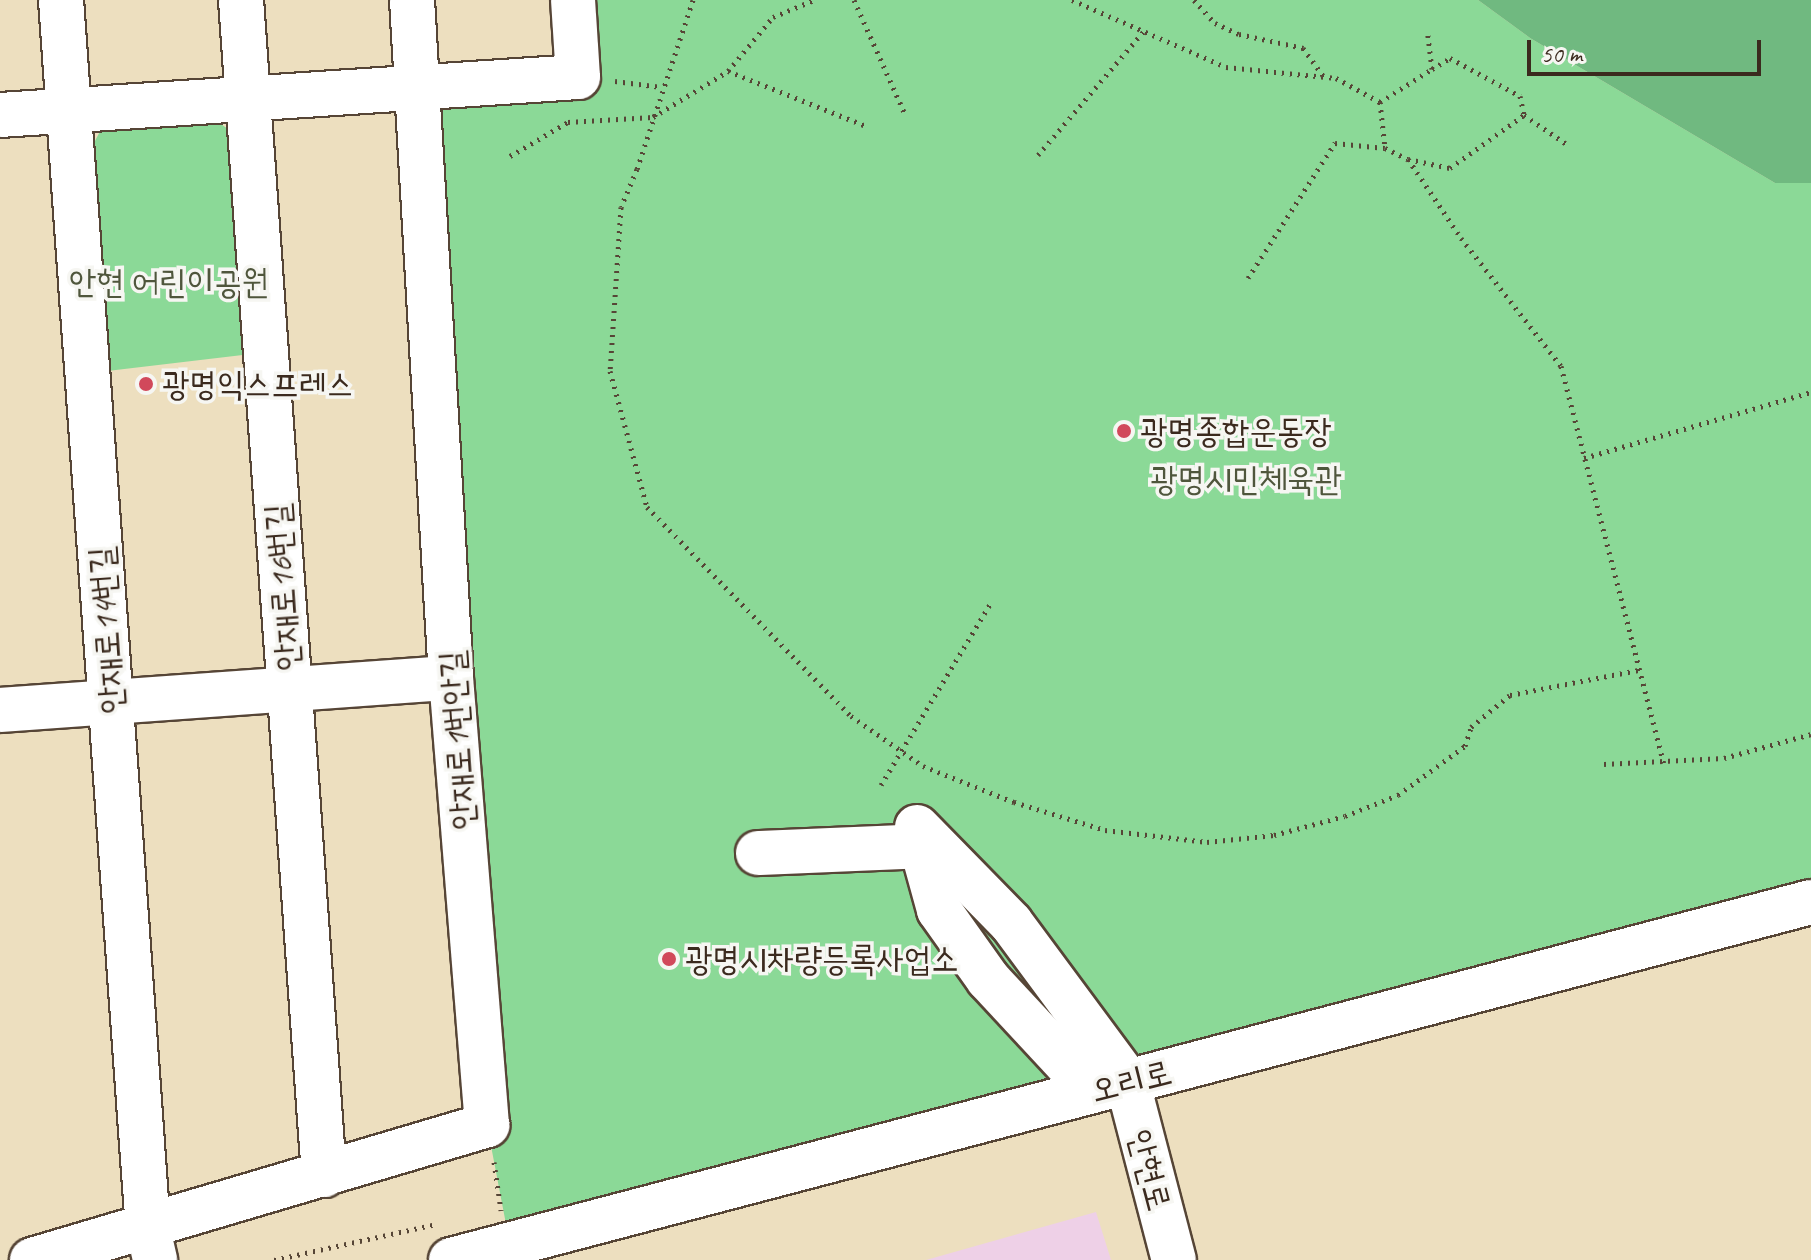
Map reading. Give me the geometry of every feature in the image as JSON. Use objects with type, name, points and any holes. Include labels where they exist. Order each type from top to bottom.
[{"type":"street","name":"안재로14번길","points":[[61,0],[151,1244]]},
{"type":"street","name":"안재로16번길","points":[[241,0],[324,1175]]},
{"type":"street","name":"안재로1번안길","points":[[412,0],[451,678],[487,1125]]},
{"type":"street","points":[[0,115],[578,77],[573,0]]},
{"type":"street","points":[[0,710],[451,678]]},
{"type":"street","points":[[758,853],[922,846],[939,910],[988,979],[1109,1085]]},
{"type":"street","name":"오리로","points":[[446,1242],[1109,1085],[1811,902]]},
{"type":"street","name":"안현로","points":[[1109,1085],[1174,1260]]},
{"type":"street","points":[[32,1260],[151,1244],[324,1175],[487,1125]]},
{"type":"path","points":[[693,0],[621,207],[610,371],[647,507],[851,716],[923,766],[1014,802],[1105,830],[1207,842],[1274,835],[1345,816],[1398,795],[1465,746],[1471,727],[1510,695],[1639,670]]},
{"type":"path","points":[[510,156],[568,122],[653,117],[728,71],[773,17],[814,0]]},
{"type":"path","points":[[854,0],[905,114]]},
{"type":"path","points":[[1072,0],[1226,67],[1336,78],[1380,102]]},
{"type":"path","points":[[1194,0],[1215,23],[1239,34],[1303,48],[1323,77]]},
{"type":"path","points":[[1427,31],[1432,69]]},
{"type":"path","points":[[1038,155],[1143,32]]},
{"type":"path","points":[[1380,102],[1450,58],[1520,96],[1524,115],[1568,145]]},
{"type":"path","points":[[728,71],[866,126]]},
{"type":"path","points":[[578,77],[662,87]]},
{"type":"path","points":[[1380,102],[1385,148]]},
{"type":"path","points":[[1248,278],[1335,143],[1385,148],[1408,159],[1450,168],[1524,115]]},
{"type":"path","points":[[1408,159],[1461,238],[1561,366],[1664,763]]},
{"type":"path","points":[[1584,458],[1811,392]]},
{"type":"path","points":[[881,785],[990,604]]},
{"type":"path","points":[[1604,764],[1724,758],[1811,734]]},
{"type":"path","points":[[487,1125],[502,1210],[487,1213]]},
{"type":"path","points":[[274,1260],[446,1242]]},
{"type":"shaded area","points":[[1096,1212],[1111,1260],[926,1260]]},
{"type":"green space","name":"광명종합운동장","points":[[573,0],[1478,0],[1530,38],[1775,183],[1811,183],[1811,902],[510,1245],[487,1125],[418,87],[578,77]]},
{"type":"green space","points":[[1478,0],[1811,0],[1811,183],[1775,183],[1530,38]]},
{"type":"green space","name":"안현 어린이공원","points":[[211,117],[235,134],[251,354],[99,372],[86,158],[106,120]]},
{"type":"place","name":"광명익스프레스","points":[[146,384]]},
{"type":"place","name":"광명종합운동장","points":[[1124,431]]},
{"type":"place","name":"광명시차량등록사업소","points":[[669,959]]},
{"type":"park label","name":"광명시민체육관","points":[[1246,479]]}]
